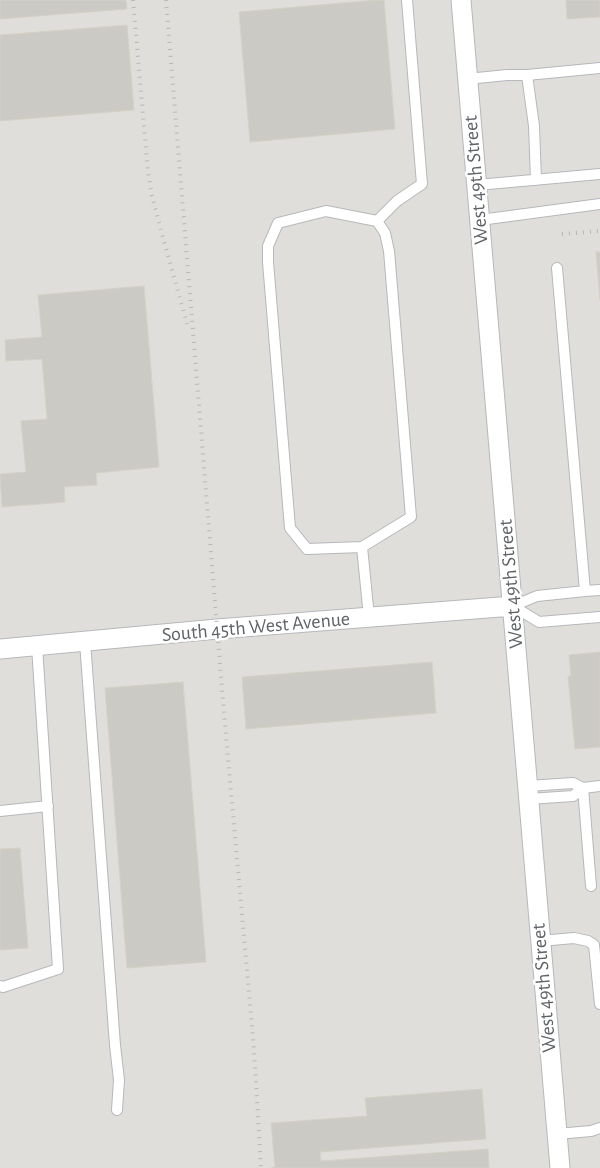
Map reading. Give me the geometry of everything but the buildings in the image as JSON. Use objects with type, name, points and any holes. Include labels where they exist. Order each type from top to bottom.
[{"type":"street","name":"West 49th Street","points":[[461,0],[560,1168]]},
{"type":"street","name":"South 45th West Avenue","points":[[0,649],[217,629],[513,606]]},
{"type":"lane","points":[[377,221],[398,201],[422,184],[407,0]]},
{"type":"lane","points":[[467,78],[600,68]]},
{"type":"lane","points":[[526,75],[534,126],[536,180]]},
{"type":"lane","points":[[477,186],[600,174]]},
{"type":"lane","points":[[480,220],[600,204]]},
{"type":"lane","points":[[326,211],[377,221],[385,233],[389,251],[411,517],[362,547],[307,549],[290,528],[268,246],[278,223],[326,211]]},
{"type":"lane","points":[[558,268],[586,591]]},
{"type":"lane","points":[[362,547],[369,617]]},
{"type":"lane","points":[[513,606],[537,596],[600,590]]},
{"type":"lane","points":[[513,606],[539,622],[600,617]]},
{"type":"lane","points":[[85,642],[119,1080],[117,1110]]},
{"type":"lane","points":[[0,986],[3,987],[58,968],[37,646]]},
{"type":"lane","points":[[528,792],[574,796],[583,788],[600,786]]},
{"type":"lane","points":[[583,788],[591,886]]},
{"type":"lane","points":[[0,811],[48,806]]},
{"type":"lane","points":[[540,941],[574,938],[594,945],[600,1004]]},
{"type":"lane","points":[[557,1134],[591,1131],[600,1128]]},
{"type":"shaded area","points":[[0,0],[600,0],[600,1168],[0,1168]]},
{"type":"railway","points":[[133,0],[148,172],[152,196],[187,324]]},
{"type":"railway","points":[[166,0],[224,713],[254,1049],[261,1168]]},
{"type":"railway","points":[[562,234],[600,231]]}]
